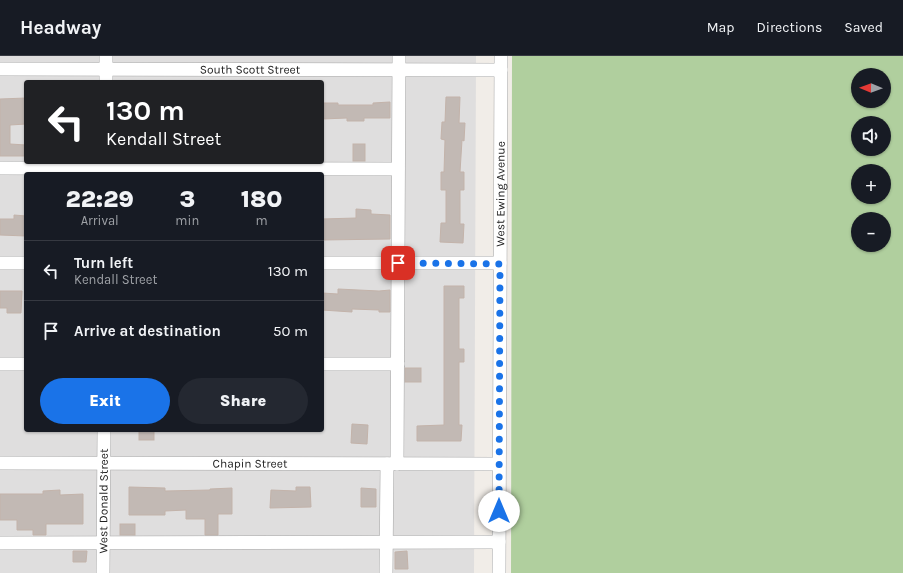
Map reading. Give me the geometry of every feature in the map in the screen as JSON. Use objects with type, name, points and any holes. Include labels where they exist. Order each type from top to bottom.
[{"type":"street","points":[[386,573],[386,542],[398,364],[399,56]]},
{"type":"street","name":"West Ewing Avenue","points":[[499,573],[501,56]]},
{"type":"street","name":"South Scott Street","points":[[0,69],[501,70]]},
{"type":"street","points":[[0,168],[398,169]]},
{"type":"street","points":[[0,263],[24,263]]},
{"type":"street","points":[[324,263],[500,264]]},
{"type":"street","points":[[0,364],[24,364]]},
{"type":"street","points":[[324,364],[398,364]]},
{"type":"street","name":"West Donald Street","points":[[103,573],[104,432]]},
{"type":"street","name":"Chapin Street","points":[[0,464],[499,464]]},
{"type":"street","points":[[0,543],[499,542]]},
{"type":"shaded area","points":[[0,56],[476,56],[474,573],[0,573]]},
{"type":"green space","points":[[512,56],[903,56],[903,573],[511,573]]},
{"type":"building","points":[[446,97],[460,97],[459,123],[465,123],[464,141],[462,140],[460,172],[464,172],[464,190],[460,190],[460,224],[464,224],[463,243],[440,242],[441,223],[446,223],[446,190],[441,190],[441,172],[444,172],[445,140],[441,139],[442,122],[445,122]]},
{"type":"building","points":[[24,98],[24,124],[10,125],[10,144],[24,145],[24,156],[0,156],[0,99]]},
{"type":"building","points":[[390,102],[390,118],[364,118],[364,121],[347,121],[347,118],[324,119],[324,103],[338,103],[338,105],[373,105],[373,103]]},
{"type":"building","points":[[353,144],[365,144],[365,161],[353,161]]},
{"type":"building","points":[[356,209],[371,210],[371,214],[390,215],[390,239],[324,240],[324,219],[356,218]]},
{"type":"building","points":[[14,215],[24,216],[24,236],[0,235],[0,219],[14,219]]},
{"type":"building","points":[[444,286],[464,286],[464,298],[459,298],[459,349],[464,349],[464,362],[459,362],[459,425],[462,425],[461,441],[417,441],[417,426],[444,425]]},
{"type":"building","points":[[338,289],[379,291],[390,290],[390,312],[352,309],[352,312],[324,310],[324,293],[338,294]]},
{"type":"building","points":[[0,291],[22,291],[21,313],[7,313],[7,308],[0,308]]},
{"type":"building","points":[[405,368],[421,368],[421,382],[405,382]]},
{"type":"building","points":[[352,424],[368,425],[367,444],[351,443]]},
{"type":"building","points":[[139,432],[154,432],[154,440],[139,440]]},
{"type":"building","points":[[129,487],[165,488],[165,491],[232,488],[232,514],[218,514],[218,535],[205,535],[205,519],[186,519],[186,510],[165,511],[165,515],[129,515]]},
{"type":"building","points":[[296,487],[310,487],[311,507],[270,508],[271,490],[296,491]]},
{"type":"building","points":[[361,488],[376,489],[376,507],[361,507]]},
{"type":"building","points":[[60,490],[60,495],[83,494],[83,524],[46,524],[46,535],[33,535],[33,530],[17,530],[17,520],[0,520],[0,494],[43,494],[43,491]]},
{"type":"building","points":[[120,524],[135,524],[135,535],[120,535]]},
{"type":"building","points":[[73,551],[87,551],[86,562],[73,562]]},
{"type":"building","points":[[407,551],[408,569],[395,569],[395,552]]},
{"type":"route","points":[[398,263],[500,264],[499,511]]}]
